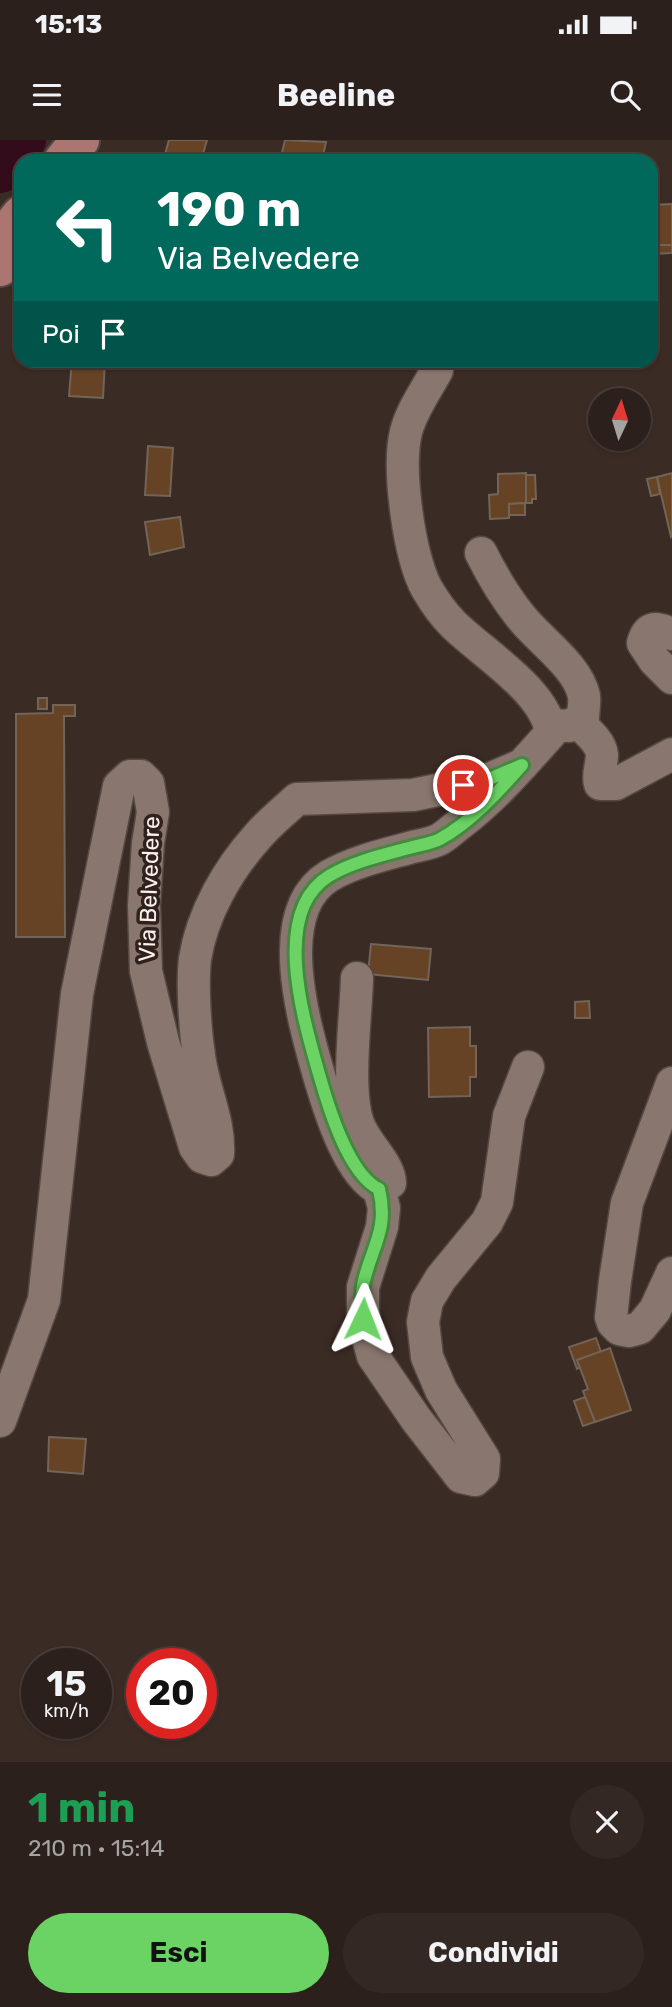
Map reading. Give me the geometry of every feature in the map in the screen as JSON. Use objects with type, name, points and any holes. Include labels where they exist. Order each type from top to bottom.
[{"type":"main road","points":[[69,154],[80,140]]},
{"type":"main road","points":[[0,267],[8,231],[14,224]]},
{"type":"lane","points":[[437,370],[406,430],[402,454],[402,478],[417,560],[427,589],[452,622],[541,705],[564,724],[597,742],[602,753],[598,778],[600,784],[616,784],[672,754]]},
{"type":"lane","points":[[357,978],[352,1096],[358,1123],[369,1147],[389,1171],[390,1184],[379,1189],[370,1185],[361,1175],[332,1119],[302,1016],[297,924],[302,907],[315,887],[330,875],[376,856],[439,839],[489,801],[551,733],[564,724],[583,718],[585,698],[579,683],[559,656],[521,617],[493,577],[481,553]]},
{"type":"lane","points":[[672,634],[652,628],[646,633],[643,643],[672,678]]},
{"type":"lane","name":"Via Belvedere","points":[[0,1422],[44,1300],[77,993],[119,786],[130,776],[141,776],[148,783],[153,812],[144,905],[146,971],[154,1010],[195,1147],[202,1157],[211,1160],[218,1154],[218,1128],[210,1107],[199,1056],[195,961],[202,930],[229,873],[258,836],[296,799],[413,795],[487,780],[522,765]]},
{"type":"lane","points":[[379,1189],[384,1208],[382,1227],[363,1286],[363,1319],[373,1356],[416,1419],[461,1477],[475,1480],[485,1469],[484,1459],[441,1390],[426,1357],[423,1322],[427,1301],[440,1278],[487,1222],[497,1202],[509,1116],[528,1067]]},
{"type":"lane","points":[[672,1083],[627,1203],[611,1317],[619,1329],[628,1331],[640,1328],[655,1310],[672,1273]]},
{"type":"building","points":[[169,140],[207,140],[203,154],[165,154]]},
{"type":"building","points":[[285,140],[326,142],[323,154],[282,154]]},
{"type":"building","points":[[672,204],[672,245],[658,245],[658,205]]},
{"type":"building","points":[[658,245],[672,245],[672,253],[658,254]]},
{"type":"building","points":[[71,368],[105,368],[103,398],[69,396]]},
{"type":"building","points":[[148,446],[173,448],[170,496],[145,495]]},
{"type":"building","points":[[526,473],[526,503],[509,504],[509,518],[490,519],[489,495],[498,494],[498,474]]},
{"type":"building","points":[[672,473],[672,536],[671,537],[657,477]]},
{"type":"building","points":[[526,475],[535,475],[536,499],[532,499],[532,503],[526,503]]},
{"type":"building","points":[[657,477],[660,494],[651,496],[647,479]]},
{"type":"building","points":[[525,503],[525,515],[509,515],[509,504]]},
{"type":"building","points":[[180,517],[184,547],[150,555],[145,522]]},
{"type":"building","points":[[38,698],[47,698],[47,709],[38,709]]},
{"type":"building","points":[[53,705],[75,705],[75,716],[64,716],[65,937],[16,937],[16,714],[53,713]]},
{"type":"building","points":[[371,944],[431,949],[428,980],[368,974]]},
{"type":"building","points":[[589,1001],[590,1018],[575,1018],[575,1002]]},
{"type":"building","points":[[470,1027],[470,1046],[476,1046],[476,1077],[470,1077],[470,1096],[429,1097],[428,1028]]},
{"type":"building","points":[[596,1338],[601,1352],[577,1360],[580,1367],[577,1369],[569,1347]]},
{"type":"building","points":[[610,1348],[631,1410],[595,1422],[583,1391],[588,1389],[577,1360]]},
{"type":"building","points":[[585,1397],[595,1422],[583,1426],[574,1401]]},
{"type":"building","points":[[49,1437],[86,1439],[83,1474],[48,1471]]},
{"type":"waterway","points":[[0,170],[23,140]]},
{"type":"route","points":[[363,1319],[363,1286],[382,1227],[384,1208],[379,1189],[370,1185],[361,1175],[332,1119],[302,1016],[297,924],[302,907],[315,887],[330,875],[376,856],[439,839],[489,801],[522,765],[487,780],[463,785]]}]
